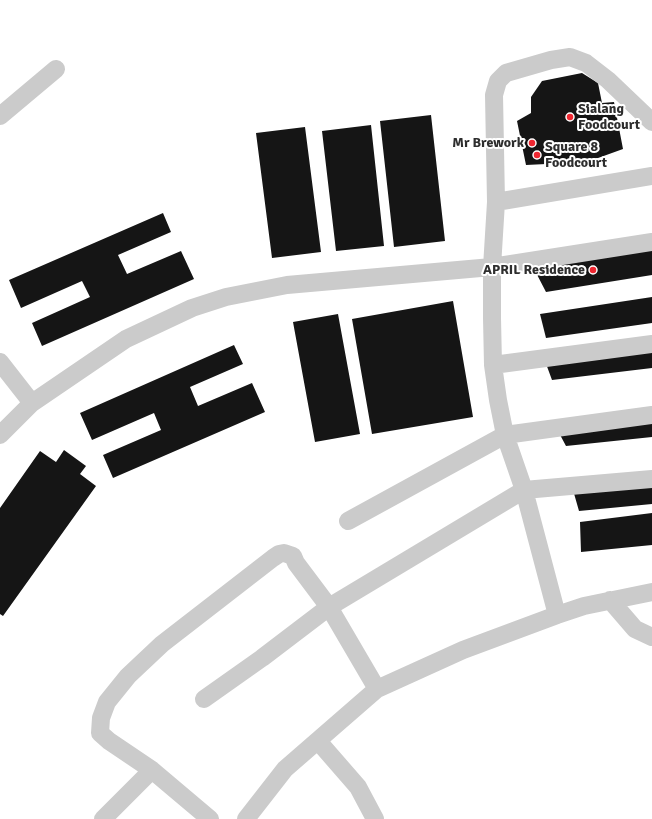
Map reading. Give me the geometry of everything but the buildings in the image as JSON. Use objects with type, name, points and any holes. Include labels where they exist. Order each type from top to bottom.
[{"type":"street","points":[[557,615],[524,490],[505,435],[493,365],[492,267],[496,202],[494,95],[498,81],[506,73],[551,60],[570,57],[586,63],[652,122]]},
{"type":"street","points":[[0,116],[56,69]]},
{"type":"street","points":[[496,202],[652,176]]},
{"type":"street","points":[[0,434],[32,403],[126,339],[192,308],[226,297],[287,285],[492,267],[652,242]]},
{"type":"street","points":[[493,365],[652,344]]},
{"type":"street","points":[[0,362],[32,403]]},
{"type":"street","points":[[348,522],[505,435],[652,415]]},
{"type":"street","points":[[204,699],[262,658],[329,607],[524,490],[652,479]]},
{"type":"street","points":[[210,819],[152,770],[109,741],[100,733],[101,718],[107,702],[128,676],[162,644],[279,554],[284,553],[292,556],[329,607],[377,689]]},
{"type":"street","points":[[252,817],[285,769],[377,689],[463,650],[557,615],[584,606],[652,592]]},
{"type":"street","points":[[610,600],[635,629],[652,637]]},
{"type":"street","points":[[318,741],[358,787],[375,819]]},
{"type":"street","points":[[103,819],[152,770]]},
{"type":"place","name":"Sialang Foodcourt","points":[[570,117]]},
{"type":"place","name":"Mr Brework","points":[[532,143]]},
{"type":"place","name":"Square 8 Foodcourt","points":[[537,155]]},
{"type":"place","name":"APRIL Residence","points":[[593,270]]}]
